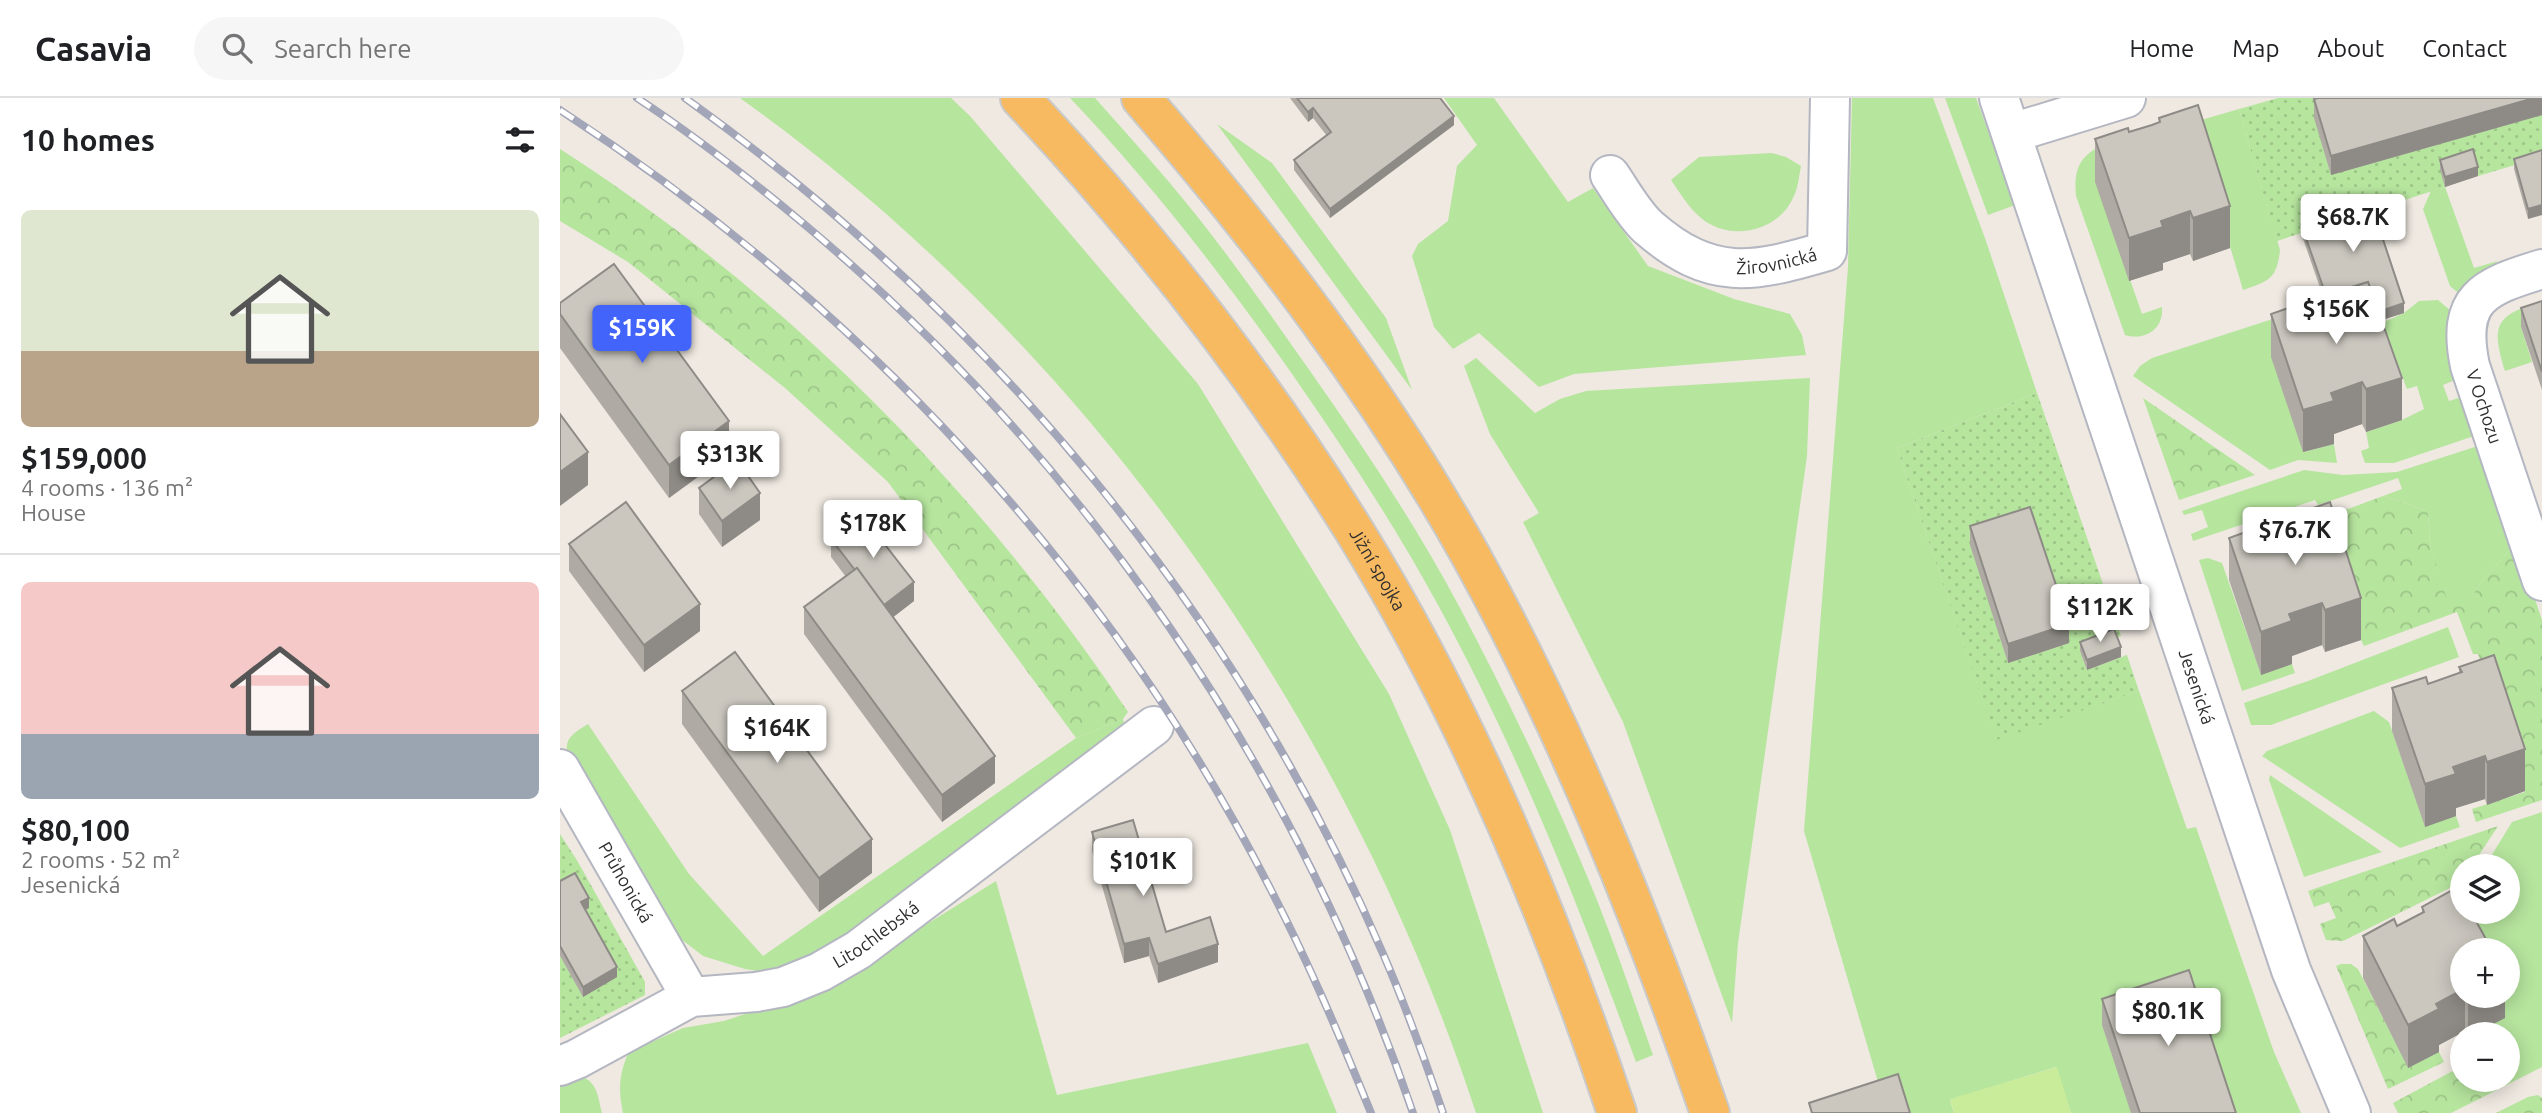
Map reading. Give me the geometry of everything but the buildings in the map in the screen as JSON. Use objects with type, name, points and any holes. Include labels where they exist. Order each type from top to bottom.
[{"type":"highway","name":"Jižní spojka","points":[[1020,98],[1072,153],[1218,330],[1290,431],[1356,535],[1417,642],[1474,752],[1507,824],[1565,965],[1617,1113]]},
{"type":"highway","points":[[1140,98],[1199,165],[1343,354],[1409,453],[1470,555],[1542,696],[1623,876],[1666,986],[1710,1113]]},
{"type":"street","name":"Žirovnická","points":[[1610,175],[1646,225],[1695,260],[1736,270],[1779,265],[1827,251],[1830,98]]},
{"type":"street","points":[[2005,115],[2126,98]]},
{"type":"street","name":"Jesenická","points":[[2005,115],[2291,970],[2351,1113]]},
{"type":"street","name":"V Ochozu","points":[[2542,268],[2503,281],[2483,293],[2467,315],[2465,341],[2470,366],[2542,581]]},
{"type":"street","name":"Litochlebská","points":[[560,1066],[691,997],[783,987],[820,972],[858,950],[1154,726]]},
{"type":"street","name":"Průhonická","points":[[560,769],[691,997]]},
{"type":"green space","points":[[740,98],[951,98],[970,116],[1198,384],[1389,694],[1450,830],[1543,1113],[1476,1113],[1421,965],[1354,821],[1276,681],[1188,548],[1090,422],[982,304],[865,196]]},
{"type":"green space","points":[[1070,98],[1095,98],[1188,205],[1293,347],[1407,517],[1460,608],[1542,774],[1596,898],[1653,1055],[1636,1062],[1546,830],[1495,716],[1421,575],[1386,515],[1290,371],[1185,230]]},
{"type":"green space","points":[[1444,98],[1494,98],[1568,202],[1593,188],[1648,266],[1734,299],[1790,314],[1802,335],[1806,355],[1574,374],[1539,387],[1479,333],[1453,349],[1434,327],[1412,256],[1418,244],[1448,221],[1457,166],[1477,145]]},
{"type":"green space","points":[[1852,98],[1933,98],[1986,241],[2037,393],[1897,448],[1996,739],[2139,691],[2187,829],[2196,827],[2274,1052],[2301,1113],[2071,1113],[2056,1067],[1950,1100],[1954,1113],[1904,1113],[1881,1092],[1804,831],[1848,267]]},
{"type":"green space","points":[[1945,98],[1976,98],[2015,205],[1988,215]]},
{"type":"green space","points":[[2278,98],[2383,98],[2542,115],[2542,157],[2478,176],[2473,159],[2445,187],[2277,241],[2239,109]]},
{"type":"green space","points":[[2239,109],[2280,250],[2277,267],[2270,278],[2243,290],[2218,206],[2153,134]]},
{"type":"green space","points":[[1217,124],[1272,163],[1386,318],[1412,390]]},
{"type":"green space","points":[[2097,148],[2096,182],[2142,314],[2162,307],[2160,322],[2146,335],[2125,335],[2076,196],[2078,168],[2085,157]]},
{"type":"green space","points":[[560,149],[643,206],[723,267],[800,332],[873,401],[942,474],[1008,550],[1070,630],[1128,712],[1123,719],[1076,738],[888,482],[785,388],[628,262],[560,221]]},
{"type":"green space","points":[[1772,153],[1801,166],[1797,187],[1786,210],[1765,226],[1752,230],[1725,230],[1712,225],[1693,210],[1671,180],[1699,157]]},
{"type":"green space","points":[[2445,187],[2474,268],[2498,261],[2476,280],[2463,297],[2450,286],[2423,209],[2431,191]]},
{"type":"green space","points":[[2438,300],[2451,311],[2460,378],[2443,385],[2449,401],[2465,396],[2477,435],[2394,463],[2365,463],[2361,451],[2369,448],[2366,432],[2402,420],[2424,409],[2417,386],[2407,389],[2382,323],[2404,313],[2419,301]]},
{"type":"green space","points":[[2542,301],[2521,327],[2532,362],[2505,371],[2498,342],[2501,324],[2514,312]]},
{"type":"green space","points":[[2282,316],[2304,452],[2334,444],[2337,463],[2298,460],[2270,470],[2133,376],[2140,366],[2152,358]]},
{"type":"green space","points":[[1476,358],[1535,413],[1560,399],[1586,391],[1810,378],[1807,456],[1738,943],[1732,1023],[1623,722],[1523,522],[1539,513],[1490,434],[1464,366]]},
{"type":"green space","points":[[2037,393],[2121,636],[2080,651],[2087,670],[2127,655],[2139,691],[1996,740],[1897,448]]},
{"type":"green space","points":[[2143,398],[2255,475],[2179,500]]},
{"type":"green space","points":[[2481,445],[2516,543],[2481,582],[2469,603],[2447,603],[2430,544],[2428,511],[2383,496],[2402,489],[2398,478],[2318,505],[2315,500],[2193,541],[2191,534],[2208,527],[2202,510],[2184,515],[2182,511],[2304,470],[2343,475],[2397,472]]},
{"type":"green space","points":[[2383,496],[2428,511],[2430,544],[2448,603],[2469,602],[2481,582],[2516,543],[2542,620],[2542,800],[2476,822],[2472,809],[2525,792],[2478,654],[2473,654],[2457,612],[2364,646],[2321,519]]},
{"type":"green space","points":[[2208,558],[2222,563],[2261,674],[2292,664],[2295,673],[2242,691],[2199,560]]},
{"type":"green space","points":[[2448,627],[2459,657],[2271,725],[2251,725],[2244,703]]},
{"type":"green space","points":[[2374,711],[2389,722],[2425,826],[2456,816],[2460,827],[2400,848],[2262,756],[2267,751]]},
{"type":"green space","points":[[1123,719],[1126,731],[859,937],[770,973],[745,969],[703,956],[681,939],[568,756],[567,750],[568,740],[588,724],[689,874],[763,956],[1076,738]]},
{"type":"green space","points":[[2270,775],[2382,852],[2304,877],[2269,780]]},
{"type":"green space","points":[[2542,812],[2542,1067],[2520,1078],[2520,1022],[2479,1022],[2487,1008],[2520,1008],[2520,938],[2462,938],[2455,924],[2520,924],[2520,854],[2492,854],[2512,822]]},
{"type":"green space","points":[[2498,826],[2480,854],[2450,854],[2450,888],[2343,941],[2326,940],[2320,924],[2336,918],[2329,902],[2314,907],[2308,891]]},
{"type":"green space","points":[[560,834],[645,982],[645,995],[560,1038],[560,956],[583,996],[603,985],[560,891]]},
{"type":"green space","points":[[996,881],[1057,1095],[1308,1043],[1337,1113],[623,1113],[620,1082],[629,1052],[683,1028],[724,1021],[826,987]]},
{"type":"green space","points":[[2351,964],[2358,969],[2408,1067],[2439,1052],[2444,1062],[2388,1089],[2336,966]]},
{"type":"green space","points":[[2057,1067],[2071,1113],[1954,1113],[1950,1099]]},
{"type":"green space","points":[[2450,1072],[2450,1092],[2481,1092],[2483,1097],[2451,1113],[2398,1113],[2393,1103]]},
{"type":"green space","points":[[577,1075],[593,1085],[602,1113],[560,1113],[560,1079]]},
{"type":"green space","points":[[2538,1095],[2542,1098],[2542,1113],[2496,1113],[2528,1097]]},
{"type":"railway","points":[[637,98],[701,143],[804,224],[906,315],[1001,413],[1089,517],[1169,627],[1242,742],[1307,861],[1364,985],[1413,1113]]},
{"type":"railway","points":[[685,98],[797,184],[902,276],[1001,374],[1093,479],[1178,590],[1255,706],[1324,828],[1392,975],[1443,1113]]},
{"type":"railway","points":[[560,110],[670,186],[775,269],[874,358],[967,454],[1054,554],[1133,661],[1206,773],[1271,890],[1298,945],[1371,1113]]}]
